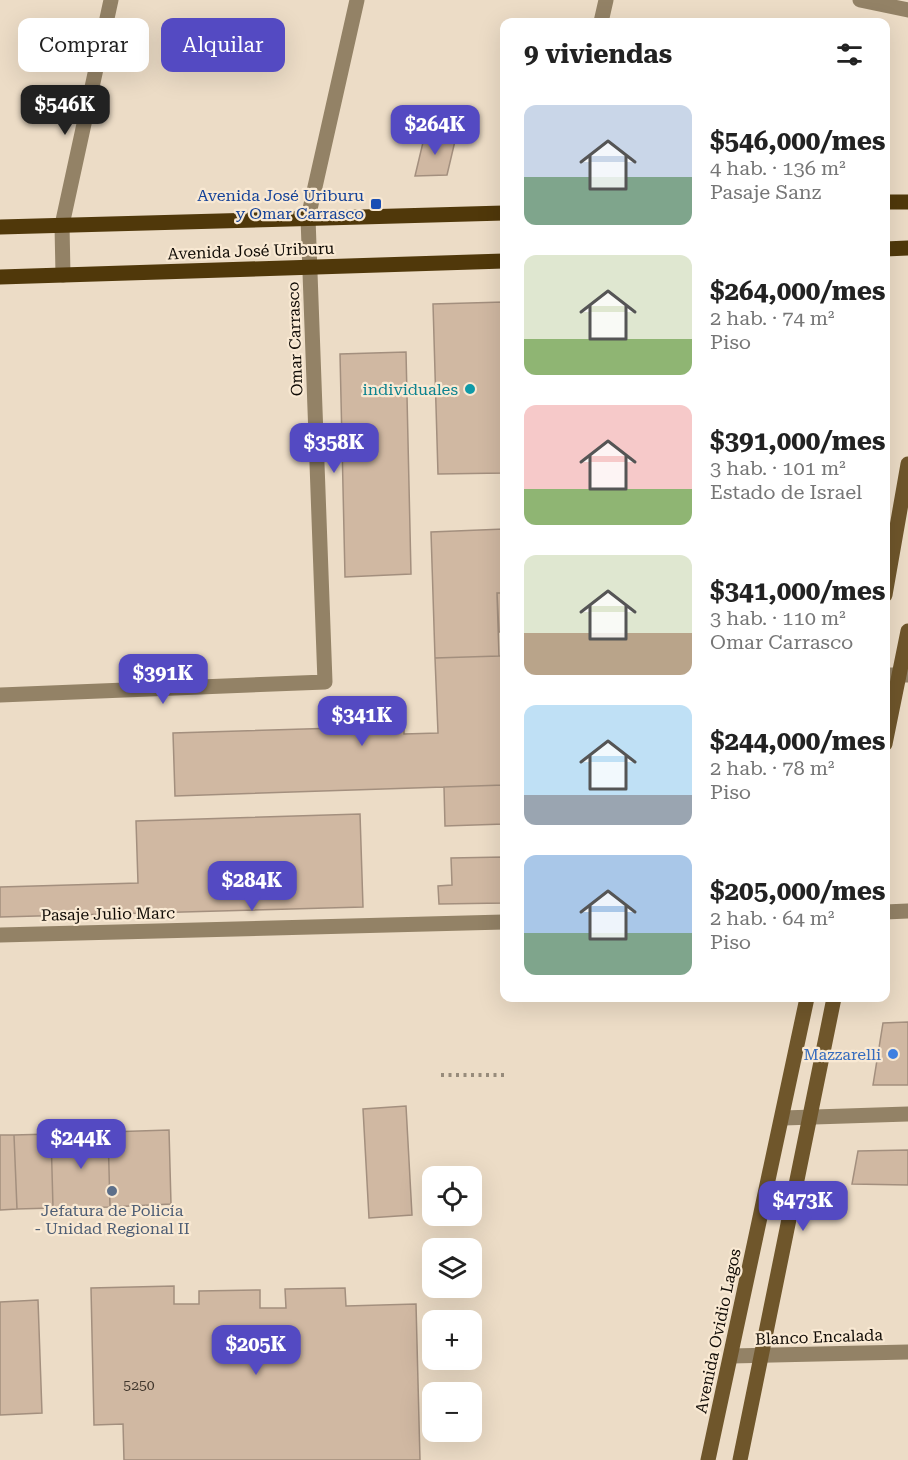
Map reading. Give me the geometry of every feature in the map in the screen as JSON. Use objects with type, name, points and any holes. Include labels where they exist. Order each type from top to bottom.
[{"type":"main road","points":[[890,202],[908,202]]},
{"type":"main road","name":"Avenida José Uriburu","points":[[0,227],[500,213]]},
{"type":"main road","points":[[890,249],[908,248]]},
{"type":"main road","name":"Avenida José Uriburu","points":[[0,278],[500,261]]},
{"type":"main road","points":[[890,567],[908,464]]},
{"type":"main road","points":[[890,715],[908,631]]},
{"type":"main road","name":"Avenida Ovidio Lagos","points":[[708,1460],[806,1002]]},
{"type":"main road","points":[[740,1460],[833,1002]]},
{"type":"street","points":[[63,275],[62,225],[111,0]]},
{"type":"street","name":"Omar Carrasco","points":[[0,694],[325,682],[308,218],[357,0]]},
{"type":"street","points":[[602,18],[606,0]]},
{"type":"street","points":[[860,0],[908,10]]},
{"type":"street","points":[[890,912],[908,911]]},
{"type":"street","name":"Pasaje Julio Marc","points":[[0,935],[500,922]]},
{"type":"street","points":[[783,1118],[908,1114]]},
{"type":"street","name":"Blanco Encalada","points":[[731,1356],[908,1352]]},
{"type":"path","points":[[441,1076],[507,1075]]},
{"type":"building","points":[[425,134],[455,141],[447,175],[415,176]]},
{"type":"building","name":"individuales","points":[[500,302],[500,473],[438,474],[433,304]]},
{"type":"building","points":[[406,352],[411,574],[345,577],[340,354]]},
{"type":"building","points":[[500,529],[500,593],[497,593],[499,656],[435,658],[431,532]]},
{"type":"building","points":[[497,593],[500,593],[499,632]]},
{"type":"building","points":[[500,656],[500,785],[175,796],[173,733],[404,726],[404,734],[438,733],[435,658]]},
{"type":"building","points":[[500,785],[500,824],[445,826],[444,787]]},
{"type":"building","points":[[360,814],[363,907],[0,917],[0,887],[138,883],[136,821]]},
{"type":"building","points":[[500,857],[500,903],[439,904],[438,886],[452,885],[451,858]]},
{"type":"building","name":"Mazzarelli","points":[[908,1022],[908,1085],[873,1085],[883,1023]]},
{"type":"building","points":[[406,1106],[412,1215],[369,1218],[363,1109]]},
{"type":"building","points":[[169,1130],[171,1204],[110,1207],[108,1132]]},
{"type":"building","points":[[108,1132],[110,1207],[53,1208],[51,1134]]},
{"type":"building","points":[[51,1134],[53,1208],[17,1209],[14,1135]]},
{"type":"building","points":[[0,1135],[14,1135],[17,1209],[0,1210]]},
{"type":"building","points":[[908,1150],[908,1185],[852,1184],[858,1151]]},
{"type":"building","points":[[174,1286],[174,1304],[199,1304],[199,1291],[260,1290],[260,1308],[286,1308],[285,1289],[345,1288],[346,1306],[416,1304],[420,1460],[124,1460],[123,1424],[94,1425],[91,1288]]},
{"type":"building","points":[[38,1300],[42,1413],[0,1415],[0,1302]]},
{"type":"place","name":"Avenida José Uriburu y Omar Carrasco","points":[[376,204]]},
{"type":"place","name":"individuales","points":[[470,389]]},
{"type":"place","name":"Mazzarelli","points":[[893,1054]]},
{"type":"place","name":"Jefatura de Policía - Unidad Regional II","points":[[112,1191]]}]
